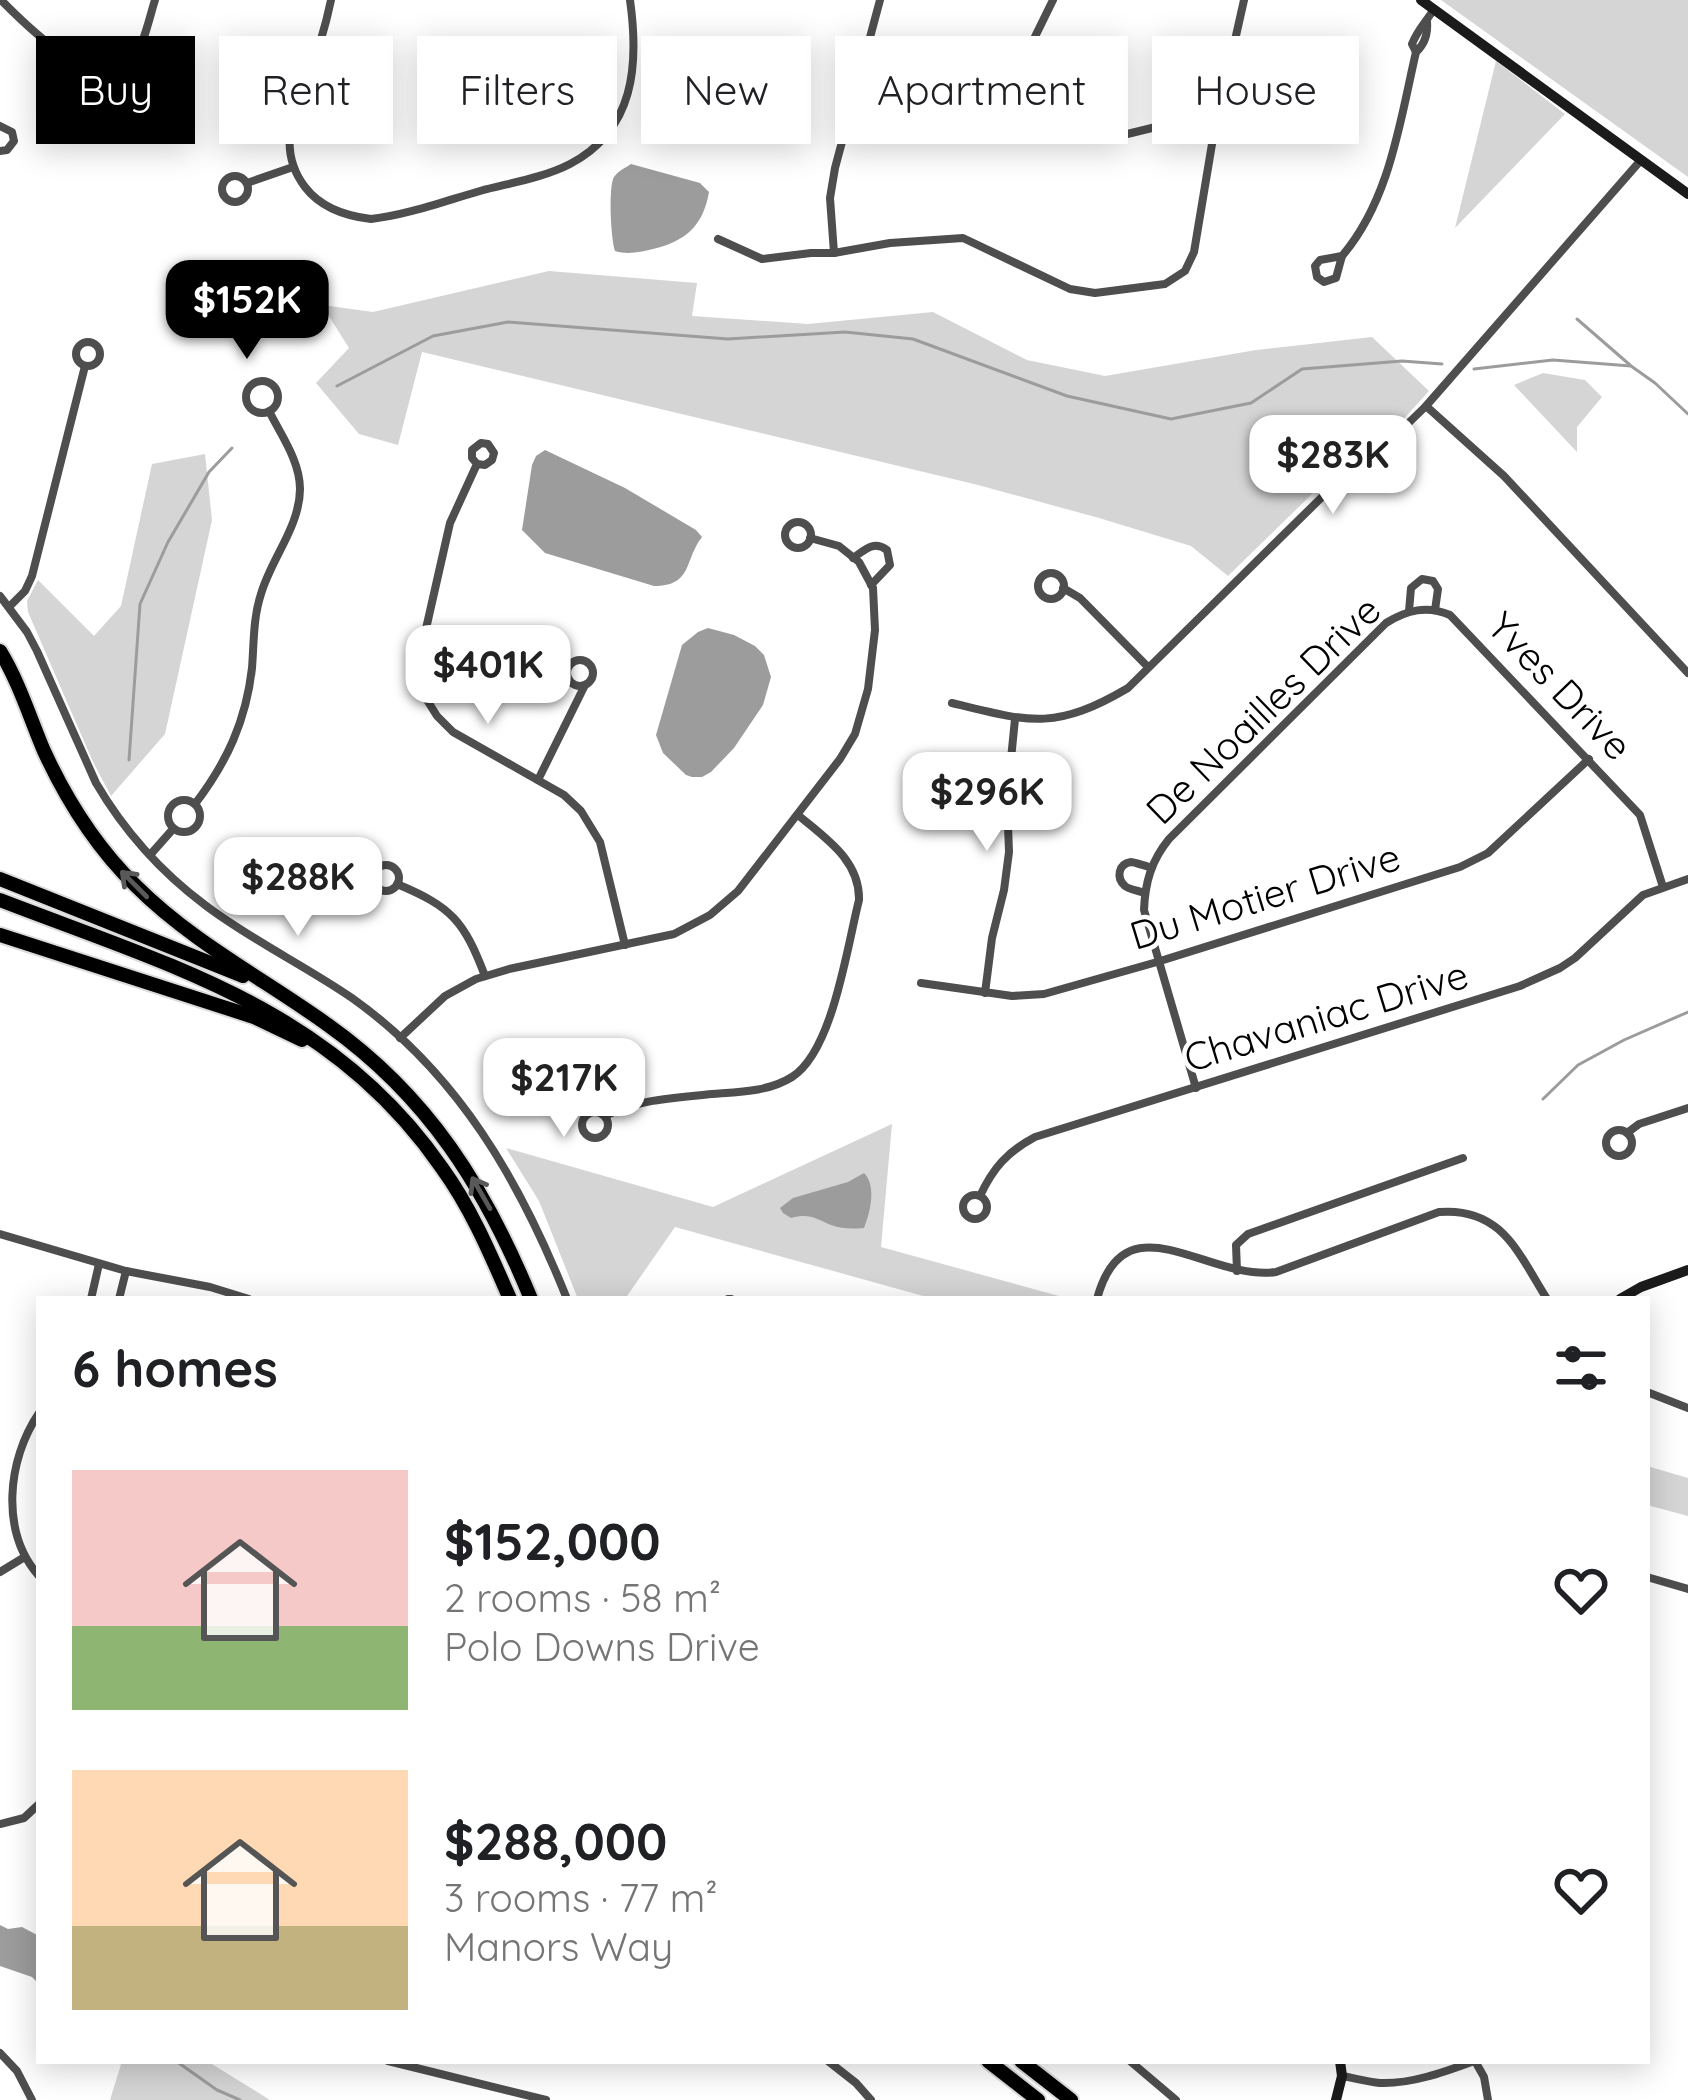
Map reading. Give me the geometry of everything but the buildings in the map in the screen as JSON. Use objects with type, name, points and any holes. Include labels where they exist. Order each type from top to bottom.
[{"type":"highway","points":[[0,651],[59,782],[113,862],[182,926],[341,1034],[434,1123],[493,1214],[530,1296]]},
{"type":"highway","points":[[0,879],[217,964],[295,1003]]},
{"type":"highway","points":[[0,900],[251,1001],[344,1061],[397,1111],[443,1168],[480,1231],[509,1296]]},
{"type":"highway","points":[[0,935],[254,1017],[344,1061]]},
{"type":"highway","points":[[0,946],[20,941]]},
{"type":"highway","points":[[992,2064],[1038,2100]]},
{"type":"highway","points":[[1026,2064],[1071,2100]]},
{"type":"street","points":[[1,0],[52,49],[89,67],[109,69],[134,60],[154,0]]},
{"type":"street","points":[[331,0],[289,128],[288,144],[300,180],[321,204],[370,219],[573,162],[618,118],[631,90],[634,50],[629,0]]},
{"type":"street","points":[[870,36],[880,0]]},
{"type":"street","points":[[1035,36],[1053,0]]},
{"type":"street","points":[[1236,36],[1244,0]]},
{"type":"street","points":[[1421,0],[1688,194]]},
{"type":"street","points":[[1342,256],[1386,175],[1416,52],[1412,44],[1434,9]]},
{"type":"street","points":[[0,126],[12,132],[14,141],[0,151]]},
{"type":"street","points":[[834,253],[830,198],[842,144]]},
{"type":"street","points":[[718,239],[762,259],[963,238],[1059,285],[1095,293],[1155,287],[1185,271],[1194,252],[1212,144]]},
{"type":"street","points":[[952,703],[1016,719],[1054,720],[1128,688],[1322,497],[1426,406],[1642,160]]},
{"type":"street","points":[[248,183],[293,167]]},
{"type":"street","points":[[9,607],[32,576],[85,367]]},
{"type":"street","points":[[255,381],[268,381],[277,389],[277,404],[269,412],[256,412],[247,404],[247,389],[255,381]]},
{"type":"street","points":[[1426,406],[1504,476],[1688,673]]},
{"type":"street","points":[[195,804],[235,741],[250,682],[258,603],[296,514],[297,469],[269,412]]},
{"type":"street","points":[[477,464],[450,523],[418,664],[421,685],[437,716],[452,731],[564,795],[591,825],[605,857],[625,945]]},
{"type":"street","points":[[400,1038],[445,996],[485,976],[674,934],[738,891],[840,759],[864,711],[875,630],[872,585],[859,562],[839,546],[810,538]]},
{"type":"street","points":[[853,557],[871,545],[887,550],[890,565],[872,585]]},
{"type":"street","name":"Yves Drive","points":[[1409,611],[1411,588],[1422,579],[1433,581],[1438,589],[1431,609],[1450,615],[1640,814],[1663,887]]},
{"type":"street","points":[[1063,588],[1080,598],[1148,667]]},
{"type":"street","points":[[0,596],[37,651],[107,802],[150,856],[206,906],[350,996],[448,1086],[506,1167],[543,1238],[566,1296]]},
{"type":"street","name":"De Noailles Drive","points":[[1196,1088],[1144,910],[1151,868],[1169,839],[1386,622],[1409,611],[1431,609]]},
{"type":"street","points":[[538,780],[586,686]]},
{"type":"street","points":[[985,993],[1006,871],[1007,799],[1016,719]]},
{"type":"street","name":"Du Motier Drive","points":[[921,983],[985,993],[1044,994],[1478,860],[1589,759]]},
{"type":"street","points":[[185,800],[195,804],[200,815],[196,826],[189,832],[173,829],[167,814],[173,804],[185,800]]},
{"type":"street","points":[[604,1116],[644,1102],[764,1088],[791,1077],[814,1057],[826,1032],[859,887],[852,866],[839,850],[798,815]]},
{"type":"street","points":[[150,856],[173,829]]},
{"type":"street","name":"De Noailles Drive","points":[[1144,893],[1123,884],[1120,872],[1132,862],[1151,868]]},
{"type":"street","name":"Chavaniac Drive","points":[[980,1196],[1000,1161],[1035,1137],[1541,978],[1575,958],[1643,895],[1688,880]]},
{"type":"street","points":[[397,884],[459,921],[485,976]]},
{"type":"street","points":[[1627,1132],[1688,1108]]},
{"type":"street","points":[[1237,1271],[1236,1245],[1248,1234],[1463,1158]]},
{"type":"street","points":[[1098,1296],[1120,1256],[1147,1246],[1263,1274],[1439,1212],[1463,1212],[1502,1231],[1545,1296]]},
{"type":"street","points":[[0,1234],[126,1271],[239,1296]]},
{"type":"street","points":[[93,1296],[99,1264]]},
{"type":"street","points":[[1625,1296],[1688,1270]]},
{"type":"street","points":[[120,1296],[126,1271]]},
{"type":"street","points":[[1650,1393],[1688,1408]]},
{"type":"street","points":[[36,1418],[19,1449],[9,1494],[23,1558],[36,1573]]},
{"type":"street","points":[[0,1572],[23,1558]]},
{"type":"street","points":[[1650,1577],[1688,1589]]},
{"type":"street","points":[[0,1824],[24,1818],[36,1807]]},
{"type":"street","points":[[0,2053],[17,2071],[32,2100]]},
{"type":"street","points":[[832,2064],[872,2100]]},
{"type":"street","points":[[1134,2064],[1176,2100]]},
{"type":"street","points":[[1336,2100],[1340,2064]]},
{"type":"street","points":[[1342,2076],[1380,2083],[1427,2077],[1465,2064]]},
{"type":"street","points":[[1476,2064],[1488,2100]]},
{"type":"street","points":[[434,2066],[546,2100]]},
{"type":"shaded area","points":[[1441,0],[1688,0],[1688,177]]},
{"type":"shaded area","points":[[1496,61],[1565,114],[1455,228]]},
{"type":"shaded area","points":[[631,164],[700,183],[709,192],[697,223],[684,236],[643,251],[615,251],[612,183]]},
{"type":"shaded area","points":[[549,271],[697,283],[692,316],[808,324],[933,312],[1027,360],[1105,376],[1256,350],[1372,337],[1429,391],[1400,423],[1315,491],[1228,576],[1191,546],[1099,518],[422,352],[398,445],[359,434],[316,383],[349,348],[322,305],[373,312]]},
{"type":"shaded area","points":[[1543,373],[1585,380],[1602,397],[1577,427],[1577,452],[1514,385]]},
{"type":"shaded area","points":[[545,450],[625,488],[696,530],[702,537],[682,577],[654,586],[545,553],[522,530],[532,465]]},
{"type":"shaded area","points":[[205,454],[212,520],[165,734],[111,796],[27,601],[38,580],[94,636],[121,606],[152,464]]},
{"type":"shaded area","points":[[708,628],[755,646],[764,655],[771,677],[763,705],[734,748],[711,772],[692,777],[663,753],[656,735],[682,645]]},
{"type":"shaded area","points":[[892,1124],[881,1247],[1059,1296],[923,1296],[675,1227],[627,1296],[577,1296],[539,1201],[506,1148],[713,1207]]},
{"type":"shaded area","points":[[864,1173],[871,1192],[864,1228],[839,1227],[807,1216],[791,1218],[780,1208],[793,1198]]},
{"type":"shaded area","points":[[1650,1467],[1688,1478],[1688,1516],[1650,1506]]},
{"type":"shaded area","points":[[0,1925],[22,1927],[36,1934],[36,1981],[0,1966]]},
{"type":"shaded area","points":[[121,2064],[212,2064],[270,2100],[110,2100]]},
{"type":"waterway","points":[[1577,319],[1630,365]]},
{"type":"waterway","points":[[337,386],[433,336],[508,322],[728,339],[845,332],[913,339],[1067,396],[1171,419],[1251,403],[1302,369],[1402,361],[1442,364]]},
{"type":"waterway","points":[[1474,369],[1553,360],[1631,366],[1688,414]]},
{"type":"waterway","points":[[129,760],[140,604],[168,542],[209,472],[232,448]]},
{"type":"waterway","points":[[1543,1099],[1578,1065],[1688,1012]]},
{"type":"waterway","points":[[180,2064],[240,2100]]}]
